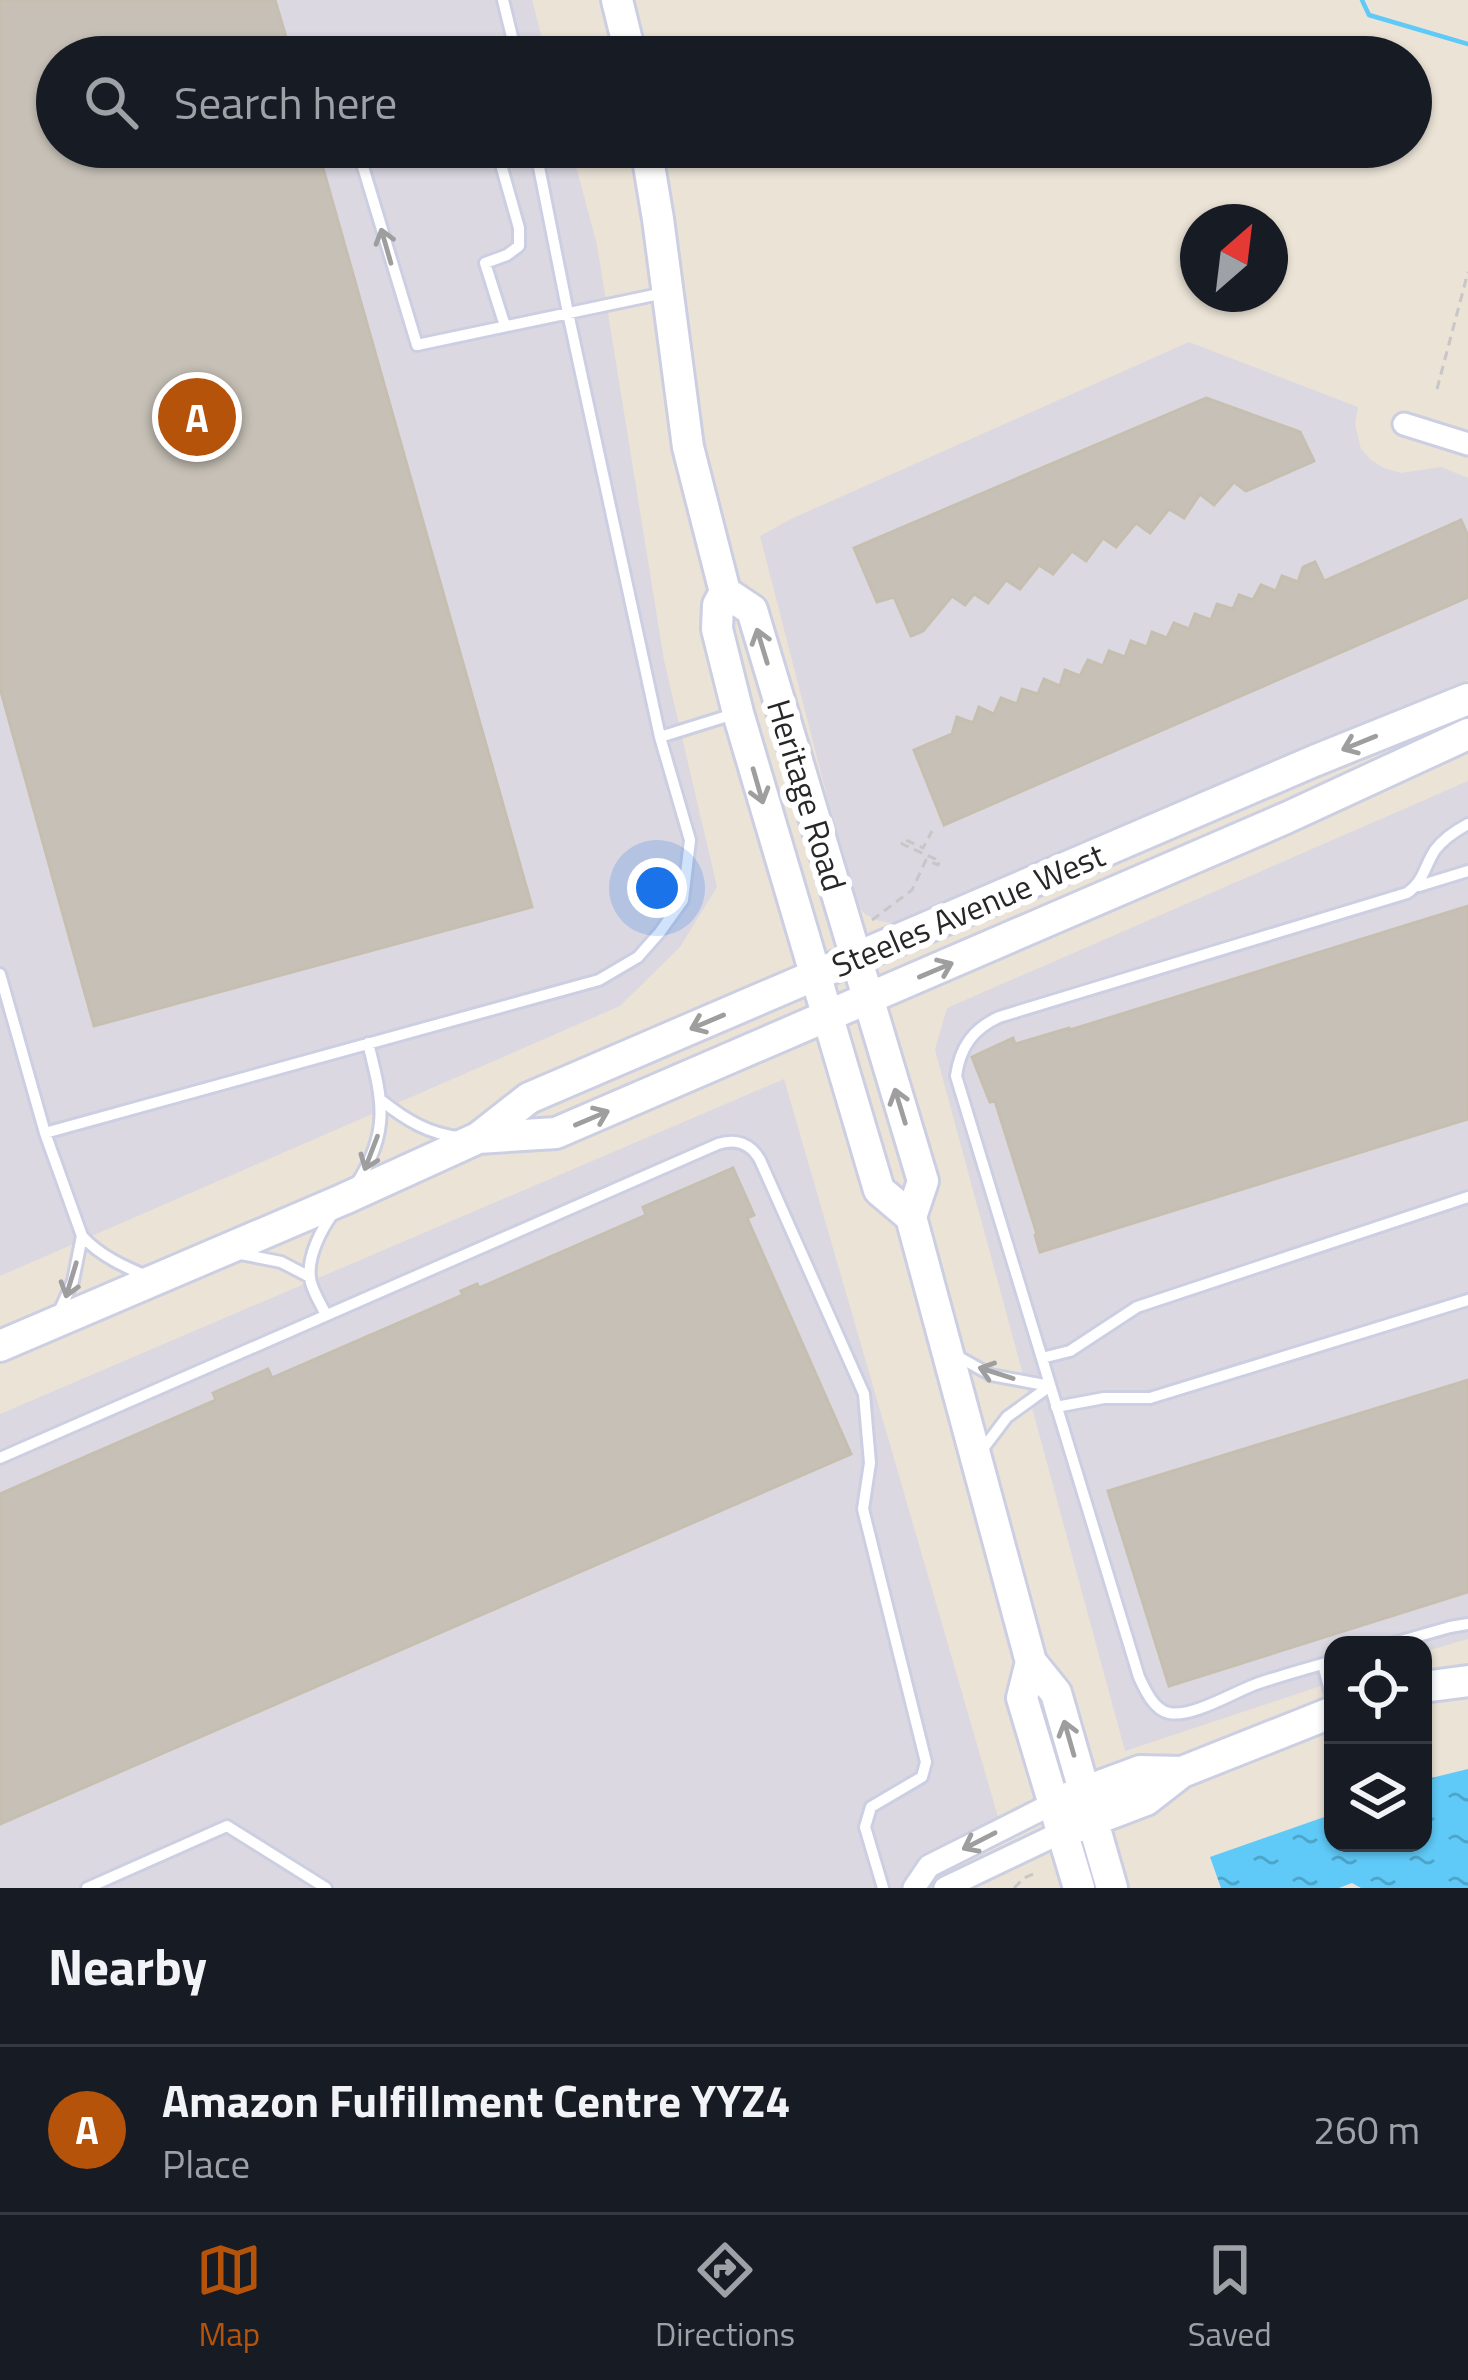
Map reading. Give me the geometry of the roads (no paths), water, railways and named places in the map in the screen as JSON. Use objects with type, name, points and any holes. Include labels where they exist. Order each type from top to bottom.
[{"type":"main road","points":[[617,0],[626,36]]},
{"type":"main road","name":"Heritage Road","points":[[650,168],[688,447],[724,592],[717,628],[880,1190],[911,1217]]},
{"type":"main road","name":"Heritage Road","points":[[724,592],[752,610],[923,1181],[911,1217],[1030,1662],[1056,1694],[1112,1888]]},
{"type":"main road","name":"Steeles Avenue West","points":[[0,1346],[478,1138],[529,1098],[1314,761],[1468,700]]},
{"type":"main road","name":"Steeles Avenue West","points":[[478,1138],[556,1133],[1265,828],[1468,734]]},
{"type":"main road","name":"Heritage Road","points":[[1030,1662],[1022,1698],[1079,1888]]},
{"type":"main road","points":[[1432,1687],[1468,1681]]},
{"type":"main road","points":[[1058,1818],[1089,1806],[1141,1771],[1182,1772],[1324,1716]]},
{"type":"street","points":[[1404,424],[1468,444]]},
{"type":"street","points":[[914,1888],[928,1866],[1058,1818]]},
{"type":"street","points":[[945,1888],[1058,1818]]},
{"type":"lane","points":[[502,0],[511,36]]},
{"type":"lane","points":[[363,168],[417,345],[667,292]]},
{"type":"lane","points":[[502,168],[519,228],[519,246],[485,263],[505,326]]},
{"type":"lane","points":[[45,1133],[599,980],[638,957],[682,900],[690,840],[660,737],[539,168]]},
{"type":"lane","points":[[660,737],[738,712]]},
{"type":"lane","points":[[1419,886],[1437,847],[1468,824]]},
{"type":"lane","points":[[1324,1664],[1186,1712],[1166,1713],[1157,1707],[1139,1677],[956,1076],[958,1060],[981,1025],[999,1017],[1468,871]]},
{"type":"lane","points":[[0,974],[45,1133],[82,1236],[119,1264],[156,1280]]},
{"type":"lane","points":[[326,1315],[310,1277],[315,1248],[326,1222],[361,1178],[380,1128],[382,1102],[368,1043]]},
{"type":"lane","points":[[382,1102],[410,1123],[443,1135],[478,1138]]},
{"type":"lane","points":[[0,1459],[718,1144],[740,1142],[754,1150],[864,1394],[870,1462],[863,1509],[926,1762],[922,1777],[871,1807],[865,1827],[883,1888]]},
{"type":"lane","points":[[1042,1358],[1070,1351],[1138,1307],[1468,1197]]},
{"type":"lane","points":[[54,1322],[73,1281],[82,1236]]},
{"type":"lane","points":[[220,1252],[281,1262],[310,1277]]},
{"type":"lane","points":[[1056,1407],[1104,1398],[1150,1398],[1468,1300]]},
{"type":"lane","points":[[947,1350],[991,1375],[1050,1386]]},
{"type":"lane","points":[[976,1457],[1007,1417],[1050,1386]]},
{"type":"lane","points":[[1418,1636],[1468,1624]]},
{"type":"lane","points":[[87,1888],[227,1826],[326,1888]]},
{"type":"water","points":[[1468,1769],[1468,1888],[1361,1888],[1352,1883],[1339,1888],[1221,1888],[1210,1857],[1324,1817],[1324,1852],[1432,1852],[1432,1778]]},
{"type":"waterway","points":[[1362,0],[1369,15],[1468,44]]},
{"type":"place","name":"Amazon Fulfillment Centre YYZ4","points":[[197,417]]}]
